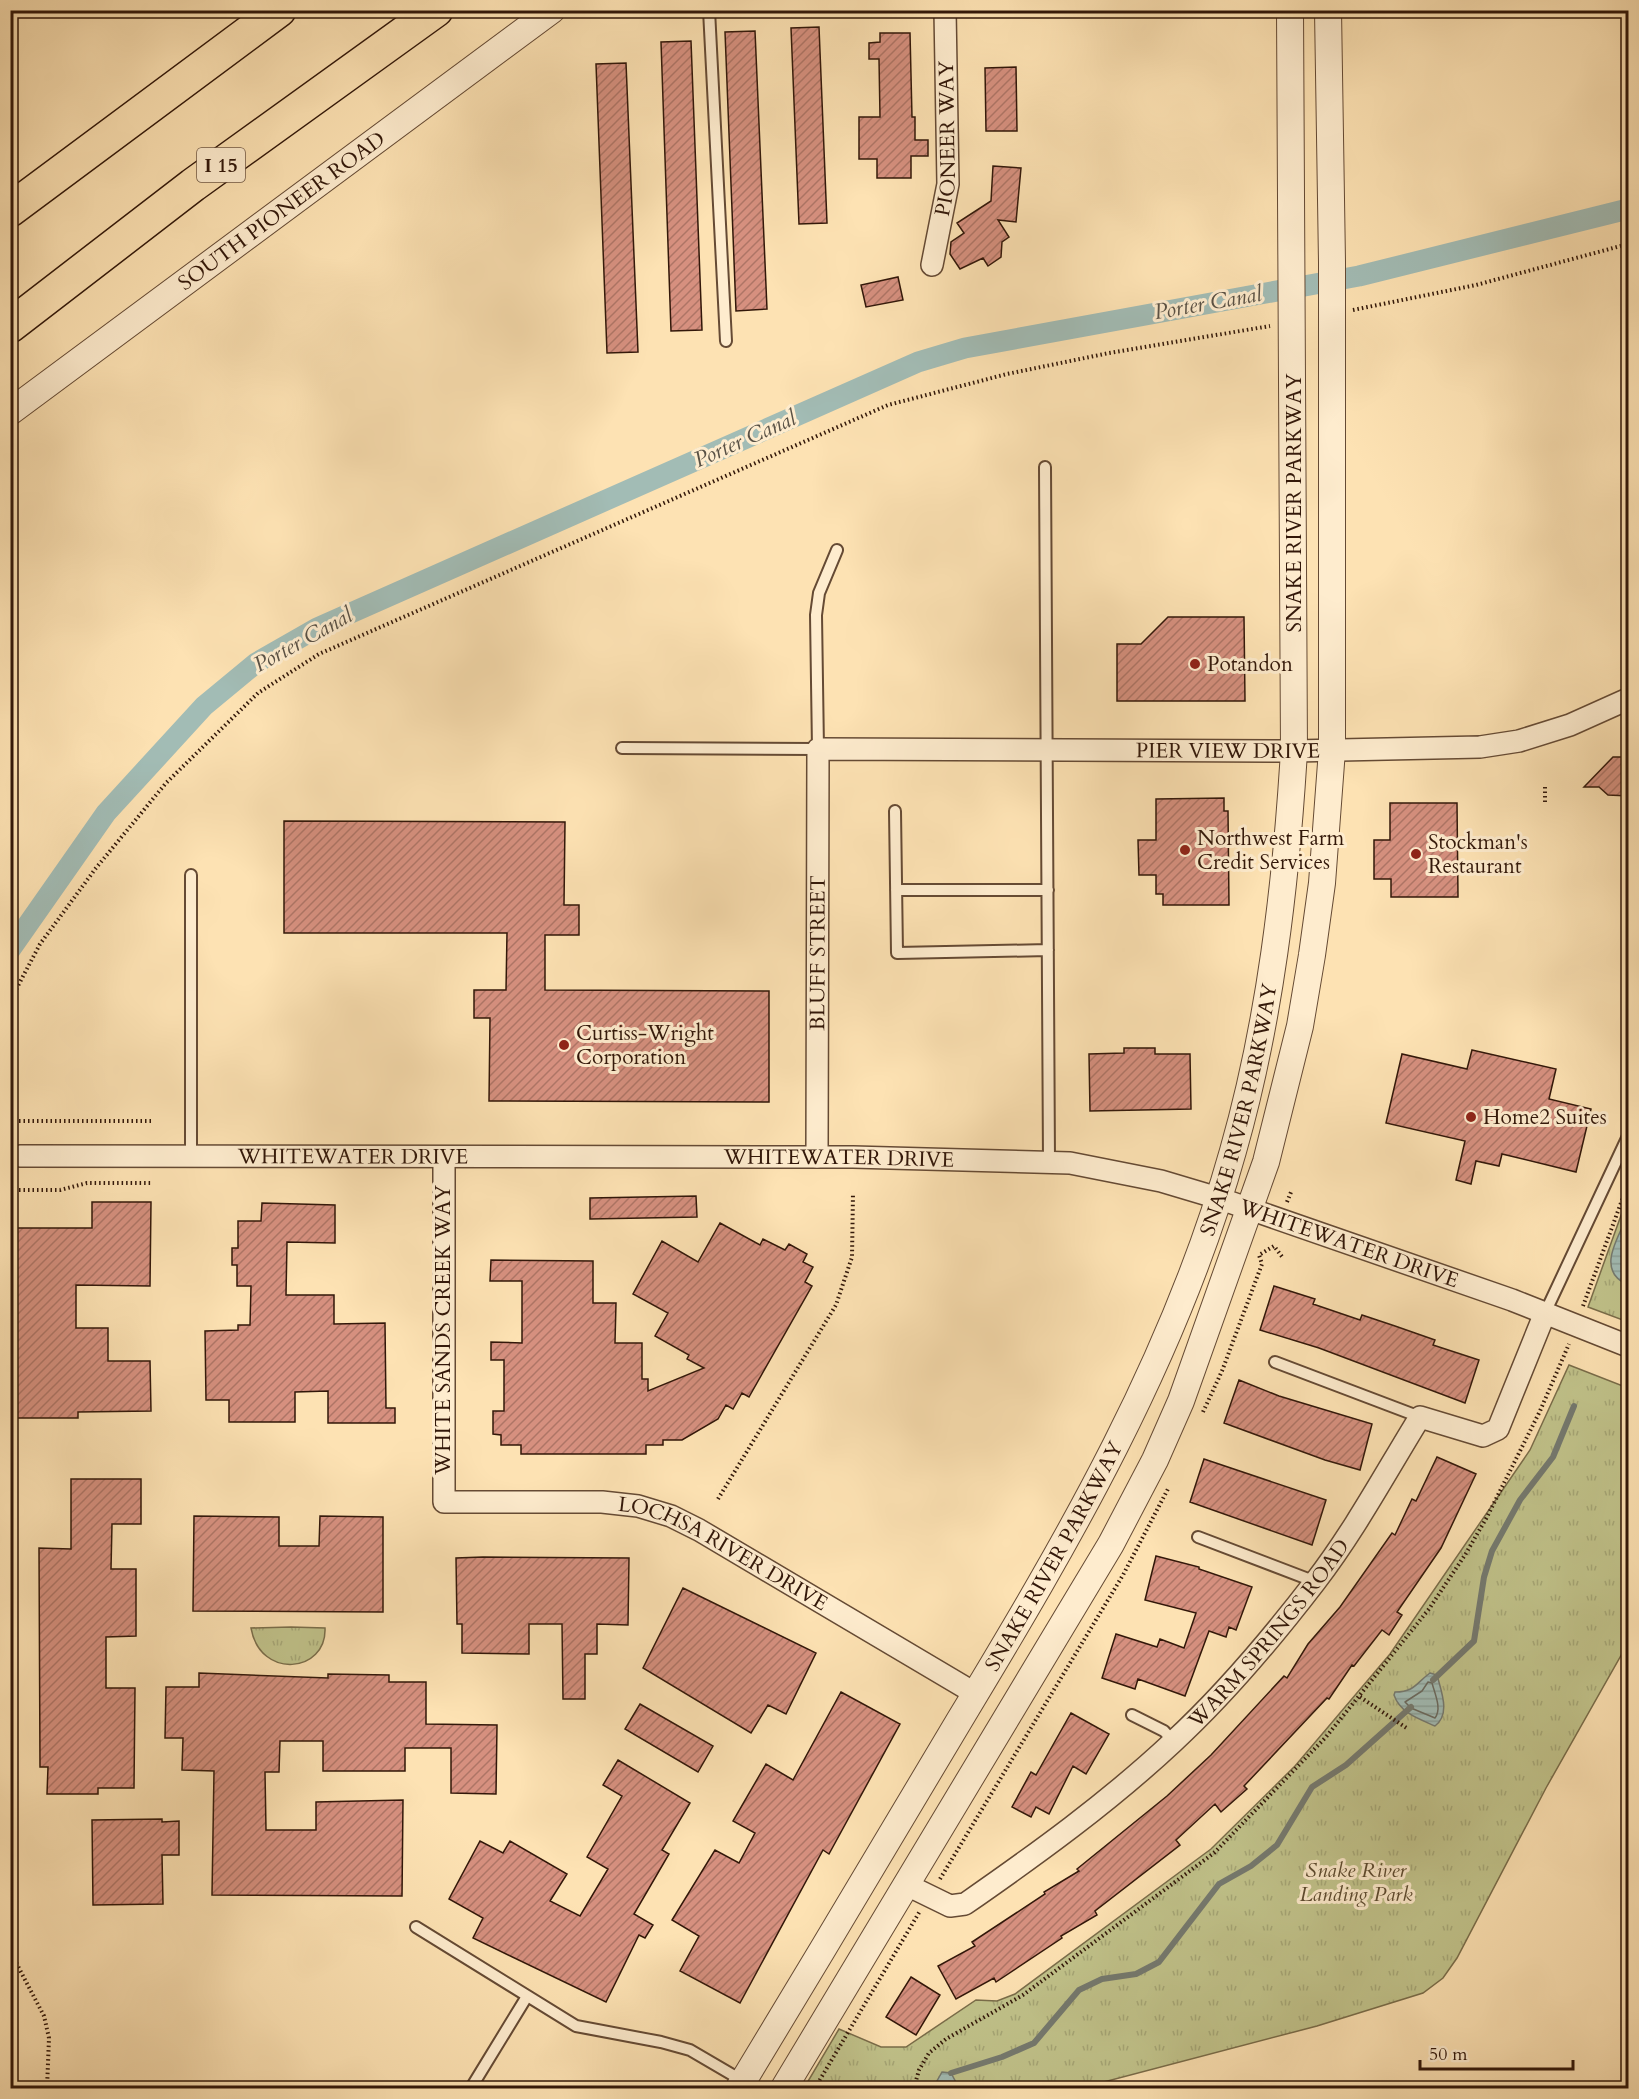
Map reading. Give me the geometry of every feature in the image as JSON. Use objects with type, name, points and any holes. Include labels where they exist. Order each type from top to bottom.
[{"type":"highway","points":[[10,210],[279,10]]},
{"type":"highway","name":"I 15","points":[[10,326],[193,185],[436,10]]},
{"type":"street","name":"SOUTH PIONEER ROAD","points":[[10,412],[552,10]]},
{"type":"street","name":"PIONEER WAY","points":[[932,265],[948,184],[945,10]]},
{"type":"street","name":"SNAKE RIVER PARKWAY","points":[[746,2086],[1072,1532],[1132,1417],[1164,1342],[1233,1152],[1259,1034],[1289,831],[1294,751],[1286,317],[1293,270],[1290,10]]},
{"type":"street","name":"SNAKE RIVER PARKWAY","points":[[784,2088],[1111,1544],[1155,1460],[1185,1390],[1266,1162],[1300,1026],[1322,883],[1332,750],[1339,306],[1332,262],[1331,65],[1328,10]]},
{"type":"street","points":[[1331,65],[1340,10]]},
{"type":"street","name":"PIER VIEW DRIVE","points":[[818,748],[1294,751],[1480,747],[1519,741],[1570,725],[1629,699]]},
{"type":"street","name":"BLUFF STREET","points":[[817,1157],[818,748]]},
{"type":"street","name":"WHITEWATER DRIVE","points":[[20,1156],[817,1157],[1049,1161],[1108,1169],[1218,1198],[1545,1313],[1629,1346]]},
{"type":"street","name":"WHITE SANDS CREEK WAY","points":[[444,1157],[444,1502]]},
{"type":"street","points":[[1420,1416],[1476,1435],[1483,1436],[1498,1429],[1545,1313]]},
{"type":"street","name":"WARM SPRINGS ROAD","points":[[907,1886],[950,1906],[965,1904],[1077,1824],[1174,1742],[1238,1675],[1316,1582],[1349,1533],[1420,1416]]},
{"type":"street","name":"LOCHSA RIVER DRIVE","points":[[444,1502],[602,1502],[638,1506],[671,1516],[710,1536],[976,1694]]},
{"type":"lane","points":[[709,10],[726,341]]},
{"type":"lane","points":[[1045,467],[1049,1161]]},
{"type":"lane","points":[[622,748],[818,748],[816,615],[819,593],[837,550]]},
{"type":"lane","points":[[895,811],[897,953],[1048,950]]},
{"type":"lane","points":[[191,874],[191,1156]]},
{"type":"lane","points":[[896,890],[1048,890]]},
{"type":"lane","points":[[1545,1313],[1629,1136]]},
{"type":"lane","points":[[1275,1362],[1420,1416]]},
{"type":"lane","points":[[1198,1537],[1316,1582]]},
{"type":"lane","points":[[1132,1715],[1164,1731],[1174,1742]]},
{"type":"lane","points":[[416,1927],[526,1998],[576,2026],[661,2042],[690,2050],[746,2086]]},
{"type":"lane","points":[[471,2088],[526,1998]]},
{"type":"path","points":[[1339,306],[1383,306],[1476,285],[1629,244]]},
{"type":"path","points":[[10,1001],[40,944],[96,868],[166,783],[258,693],[319,654],[888,405],[1030,369],[1109,352],[1269,327],[1286,317]]},
{"type":"path","points":[[1545,787],[1545,805]]},
{"type":"path","points":[[10,1121],[153,1121]]},
{"type":"path","points":[[10,1190],[60,1190],[87,1183],[151,1183]]},
{"type":"path","points":[[1581,1309],[1629,1184]]},
{"type":"path","points":[[718,1499],[836,1305],[852,1257],[853,1193]]},
{"type":"path","points":[[914,2088],[919,2070],[929,2053],[946,2039],[1023,1995],[1214,1853],[1326,1737],[1429,1609],[1488,1517],[1540,1411],[1570,1339]]},
{"type":"path","points":[[1360,1697],[1408,1729]]},
{"type":"path","points":[[10,1951],[44,2016],[49,2038],[47,2088]]},
{"type":"path","points":[[10,2062],[11,2088]]},
{"type":"green space","points":[[1628,1196],[1628,1322],[1588,1307]]},
{"type":"green space","name":"Snake River Landing Park","points":[[1569,1365],[1628,1388],[1628,1643],[1546,1788],[1457,1958],[1443,1978],[1423,1993],[1317,2026],[1081,2088],[804,2088],[839,2029],[881,2047],[906,2047],[976,2000],[997,2001],[1015,1994],[1211,1849],[1295,1766],[1390,1654],[1530,1450]]},
{"type":"green space","points":[[251,1628],[325,1628],[323,1643],[316,1654],[305,1661],[292,1664],[279,1663],[267,1656],[257,1645]]},
{"type":"water","points":[[1628,1215],[1628,1285],[1618,1279],[1611,1263],[1615,1244]]},
{"type":"water","points":[[1430,1673],[1437,1675],[1444,1702],[1443,1715],[1435,1726],[1405,1711],[1394,1695],[1395,1692],[1411,1689]]},
{"type":"water","points":[[942,2072],[951,2073],[959,2088],[933,2088]]},
{"type":"building","points":[[819,27],[827,223],[799,224],[791,28]]},
{"type":"building","points":[[755,31],[767,309],[736,311],[725,32]]},
{"type":"building","points":[[880,33],[910,33],[912,117],[915,117],[915,140],[928,140],[928,156],[911,156],[911,178],[877,178],[877,159],[859,159],[859,117],[880,117],[879,59],[869,59],[869,43],[880,42]]},
{"type":"building","points":[[691,41],[702,330],[671,331],[661,42]]},
{"type":"building","points":[[626,63],[638,352],[607,353],[596,64]]},
{"type":"building","points":[[1016,67],[1017,131],[986,131],[985,68]]},
{"type":"building","points":[[993,166],[1021,168],[1016,222],[998,220],[1009,237],[1002,242],[1001,257],[988,266],[983,258],[960,269],[950,254],[951,242],[964,233],[957,223],[991,201]]},
{"type":"building","points":[[898,277],[903,300],[866,307],[861,285]]},
{"type":"building","points":[[1168,617],[1244,617],[1245,701],[1117,701],[1117,644],[1141,644]]},
{"type":"building","points":[[1613,757],[1629,757],[1629,796],[1608,795],[1599,787],[1584,787]]},
{"type":"building","points":[[1224,798],[1224,811],[1228,811],[1229,905],[1163,905],[1163,894],[1156,894],[1156,875],[1139,875],[1138,840],[1156,840],[1156,799]]},
{"type":"building","points":[[1390,803],[1457,803],[1458,897],[1391,897],[1391,879],[1374,879],[1374,840],[1390,840]]},
{"type":"building","points":[[284,821],[565,822],[564,905],[579,905],[579,935],[545,935],[545,990],[769,991],[769,1102],[489,1101],[490,1018],[474,1018],[474,990],[506,990],[507,933],[284,933]]},
{"type":"building","points":[[1124,1048],[1155,1048],[1155,1054],[1190,1054],[1191,1109],[1090,1111],[1089,1054],[1124,1053]]},
{"type":"building","points":[[1472,1050],[1556,1069],[1549,1099],[1591,1109],[1576,1172],[1502,1154],[1499,1166],[1476,1161],[1471,1184],[1456,1180],[1465,1141],[1386,1123],[1402,1054],[1467,1069]]},
{"type":"building","points":[[696,1196],[697,1217],[590,1219],[590,1198]]},
{"type":"building","points":[[92,1202],[151,1202],[150,1286],[76,1285],[76,1328],[108,1328],[108,1361],[150,1361],[151,1411],[78,1412],[78,1418],[10,1418],[10,1228],[92,1228]]},
{"type":"building","points":[[262,1203],[335,1205],[335,1243],[287,1242],[286,1295],[334,1295],[334,1324],[385,1323],[386,1408],[395,1408],[395,1423],[328,1423],[328,1391],[295,1392],[295,1422],[229,1422],[229,1400],[206,1400],[205,1331],[238,1330],[238,1325],[250,1325],[251,1286],[237,1286],[237,1265],[232,1265],[232,1248],[238,1248],[238,1221],[261,1221]]},
{"type":"building","points":[[720,1223],[760,1245],[763,1239],[785,1250],[789,1244],[807,1254],[803,1262],[813,1267],[805,1282],[812,1286],[749,1397],[742,1393],[733,1409],[726,1405],[718,1419],[682,1440],[663,1440],[663,1445],[646,1445],[646,1454],[521,1454],[521,1445],[501,1445],[501,1435],[493,1434],[493,1411],[504,1411],[504,1360],[491,1360],[491,1342],[522,1343],[522,1281],[490,1281],[491,1260],[593,1261],[593,1303],[616,1303],[615,1343],[642,1343],[642,1379],[648,1379],[648,1391],[704,1368],[687,1359],[689,1355],[655,1336],[668,1313],[633,1294],[662,1241],[698,1262]]},
{"type":"building","points":[[1274,1286],[1315,1299],[1313,1304],[1360,1320],[1362,1315],[1435,1340],[1433,1345],[1479,1360],[1465,1403],[1319,1348],[1260,1330]]},
{"type":"building","points":[[1239,1380],[1279,1396],[1372,1424],[1360,1470],[1325,1460],[1224,1423]]},
{"type":"building","points":[[1437,1457],[1476,1474],[1441,1548],[1397,1612],[1402,1615],[1389,1635],[1382,1630],[1354,1666],[1352,1665],[1329,1699],[1327,1698],[1244,1786],[1247,1789],[1221,1812],[1215,1804],[1176,1840],[1180,1845],[1095,1911],[1097,1915],[1061,1936],[1062,1938],[996,1982],[994,1978],[956,1999],[938,1966],[975,1946],[972,1942],[1045,1894],[1044,1892],[1079,1871],[1077,1869],[1167,1796],[1211,1755],[1284,1676],[1287,1678],[1308,1644],[1340,1607],[1392,1533],[1395,1535],[1412,1499],[1416,1501]]},
{"type":"building","points":[[1204,1459],[1326,1500],[1312,1545],[1190,1502]]},
{"type":"building","points":[[71,1479],[141,1479],[141,1524],[112,1524],[111,1569],[136,1569],[136,1636],[106,1637],[106,1688],[135,1688],[134,1788],[98,1788],[98,1794],[47,1794],[48,1767],[40,1767],[39,1548],[71,1549]]},
{"type":"building","points":[[194,1516],[279,1517],[279,1546],[319,1546],[320,1516],[383,1517],[383,1612],[193,1611]]},
{"type":"building","points":[[1156,1556],[1199,1567],[1199,1569],[1252,1587],[1236,1630],[1229,1627],[1226,1637],[1209,1631],[1185,1696],[1138,1679],[1135,1689],[1102,1678],[1116,1634],[1157,1647],[1160,1639],[1184,1648],[1196,1613],[1145,1600]]},
{"type":"building","points":[[456,1558],[629,1558],[628,1625],[597,1624],[597,1654],[585,1654],[585,1699],[563,1699],[562,1624],[529,1624],[529,1654],[462,1653],[462,1624],[457,1624]]},
{"type":"building","points":[[683,1588],[816,1653],[786,1714],[768,1705],[751,1733],[643,1668]]},
{"type":"building","points":[[199,1673],[328,1678],[328,1674],[389,1675],[389,1682],[426,1682],[426,1724],[497,1725],[496,1794],[451,1793],[451,1748],[405,1748],[405,1771],[323,1771],[323,1741],[280,1741],[279,1772],[265,1772],[266,1830],[316,1830],[316,1802],[403,1800],[402,1896],[212,1895],[214,1771],[182,1770],[183,1738],[165,1738],[166,1687],[199,1687]]},
{"type":"building","points":[[841,1692],[900,1724],[829,1854],[823,1850],[740,2003],[680,1971],[699,1936],[672,1920],[715,1850],[739,1863],[755,1833],[733,1821],[766,1764],[793,1780]]},
{"type":"building","points":[[640,1704],[713,1746],[698,1772],[625,1729]]},
{"type":"building","points":[[1071,1713],[1109,1734],[1086,1774],[1073,1766],[1049,1814],[1036,1807],[1031,1817],[1012,1807],[1031,1772],[1036,1775]]},
{"type":"building","points":[[618,1760],[690,1803],[662,1850],[669,1854],[634,1914],[653,1925],[645,1938],[639,1935],[606,2002],[473,1938],[483,1918],[449,1899],[480,1841],[503,1853],[510,1841],[567,1874],[550,1901],[580,1916],[608,1869],[587,1857],[622,1796],[603,1785]]},
{"type":"building","points":[[162,1819],[162,1822],[179,1821],[179,1855],[162,1855],[163,1904],[93,1905],[92,1820]]},
{"type":"building","points":[[911,1977],[940,1995],[916,2035],[886,2017]]},
{"type":"waterway","name":"Porter Canal","points":[[10,950],[106,813],[204,706],[256,663],[317,628],[918,362],[965,348],[1359,276],[1628,209]]},
{"type":"waterway","points":[[1433,1680],[1474,1641],[1484,1577],[1492,1551],[1520,1500],[1553,1457],[1574,1406]]},
{"type":"waterway","points":[[951,2073],[1002,2057],[1034,2043],[1079,1990],[1102,1979],[1136,1974],[1159,1962],[1219,1884],[1251,1866],[1277,1845],[1312,1787],[1346,1765],[1411,1707]]},
{"type":"place","name":"Potandon","points":[[1195,664]]},
{"type":"place","name":"Northwest Farm Credit Services","points":[[1185,850]]},
{"type":"place","name":"Stockman's Restaurant","points":[[1416,854]]},
{"type":"place","name":"Curtiss-Wright Corporation","points":[[564,1045]]},
{"type":"place","name":"Home2 Suites","points":[[1471,1117]]}]
